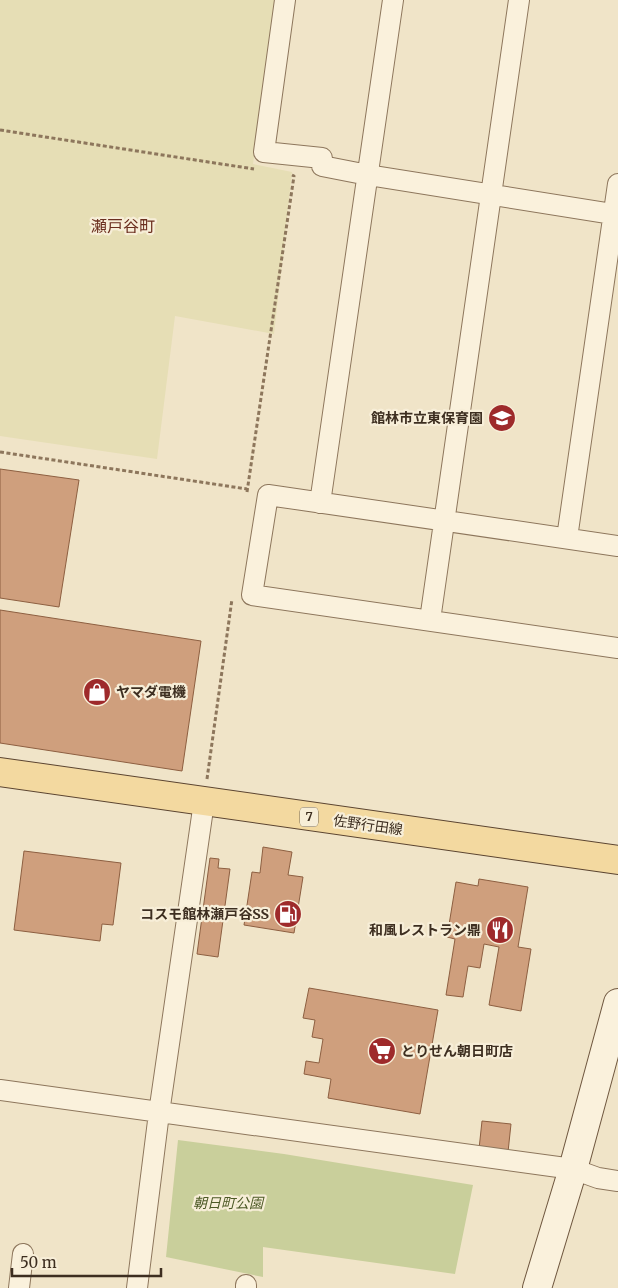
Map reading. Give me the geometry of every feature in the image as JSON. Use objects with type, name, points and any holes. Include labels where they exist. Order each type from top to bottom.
[{"type":"main road","name":"佐野行田線","points":[[0,772],[618,860]]},
{"type":"street","points":[[286,0],[264,152],[322,158],[322,166],[368,175],[616,215]]},
{"type":"street","points":[[320,503],[392,0]]},
{"type":"street","points":[[430,620],[519,0]]},
{"type":"street","points":[[567,538],[616,215],[618,184]]},
{"type":"street","points":[[618,546],[268,495],[252,595],[618,648]]},
{"type":"street","points":[[137,1288],[159,1113],[204,802]]},
{"type":"street","points":[[538,1288],[618,1004]]},
{"type":"street","points":[[0,1090],[573,1169],[598,1178],[618,1181]]},
{"type":"street","points":[[19,1288],[23,1254]]},
{"type":"path","points":[[0,130],[256,169]]},
{"type":"path","points":[[246,498],[294,176],[284,174]]},
{"type":"path","points":[[0,452],[247,489]]},
{"type":"path","points":[[204,802],[233,593]]},
{"type":"shaded area","points":[[0,0],[276,0],[253,164],[292,172],[274,334],[175,316],[157,459],[0,436]]},
{"type":"green space","name":"朝日町公園","points":[[178,1140],[284,1154],[473,1185],[455,1274],[263,1247],[263,1277],[166,1257]]},
{"type":"building","points":[[0,469],[79,480],[59,607],[0,598]]},
{"type":"building","name":"ヤマダ電機","points":[[0,610],[201,641],[182,771],[0,743]]},
{"type":"building","points":[[263,847],[292,852],[288,875],[303,877],[294,933],[244,925],[252,872],[260,873]]},
{"type":"building","points":[[24,851],[121,863],[113,925],[102,924],[100,941],[14,930]]},
{"type":"building","points":[[210,858],[219,859],[218,868],[230,869],[218,957],[197,954]]},
{"type":"building","points":[[479,879],[528,887],[518,947],[531,949],[521,1011],[489,1005],[499,947],[484,944],[480,968],[468,966],[463,997],[446,995],[455,939],[447,937],[456,882],[478,886]]},
{"type":"building","points":[[309,988],[438,1010],[420,1114],[328,1098],[331,1079],[304,1074],[306,1061],[319,1063],[323,1039],[312,1037],[315,1020],[303,1018]]},
{"type":"building","points":[[482,1121],[511,1124],[508,1152],[479,1149]]},
{"type":"place","name":"館林市立東保育園","points":[[502,418]]},
{"type":"place","name":"ヤマダ電機","points":[[97,692]]},
{"type":"place","name":"コスモ館林瀬戸谷SS","points":[[288,914]]},
{"type":"place","name":"和風レストラン鼎","points":[[500,930]]},
{"type":"place","name":"とりせん朝日町店","points":[[382,1051]]},
{"type":"district","name":"瀬戸谷町","points":[[123,226]]}]
